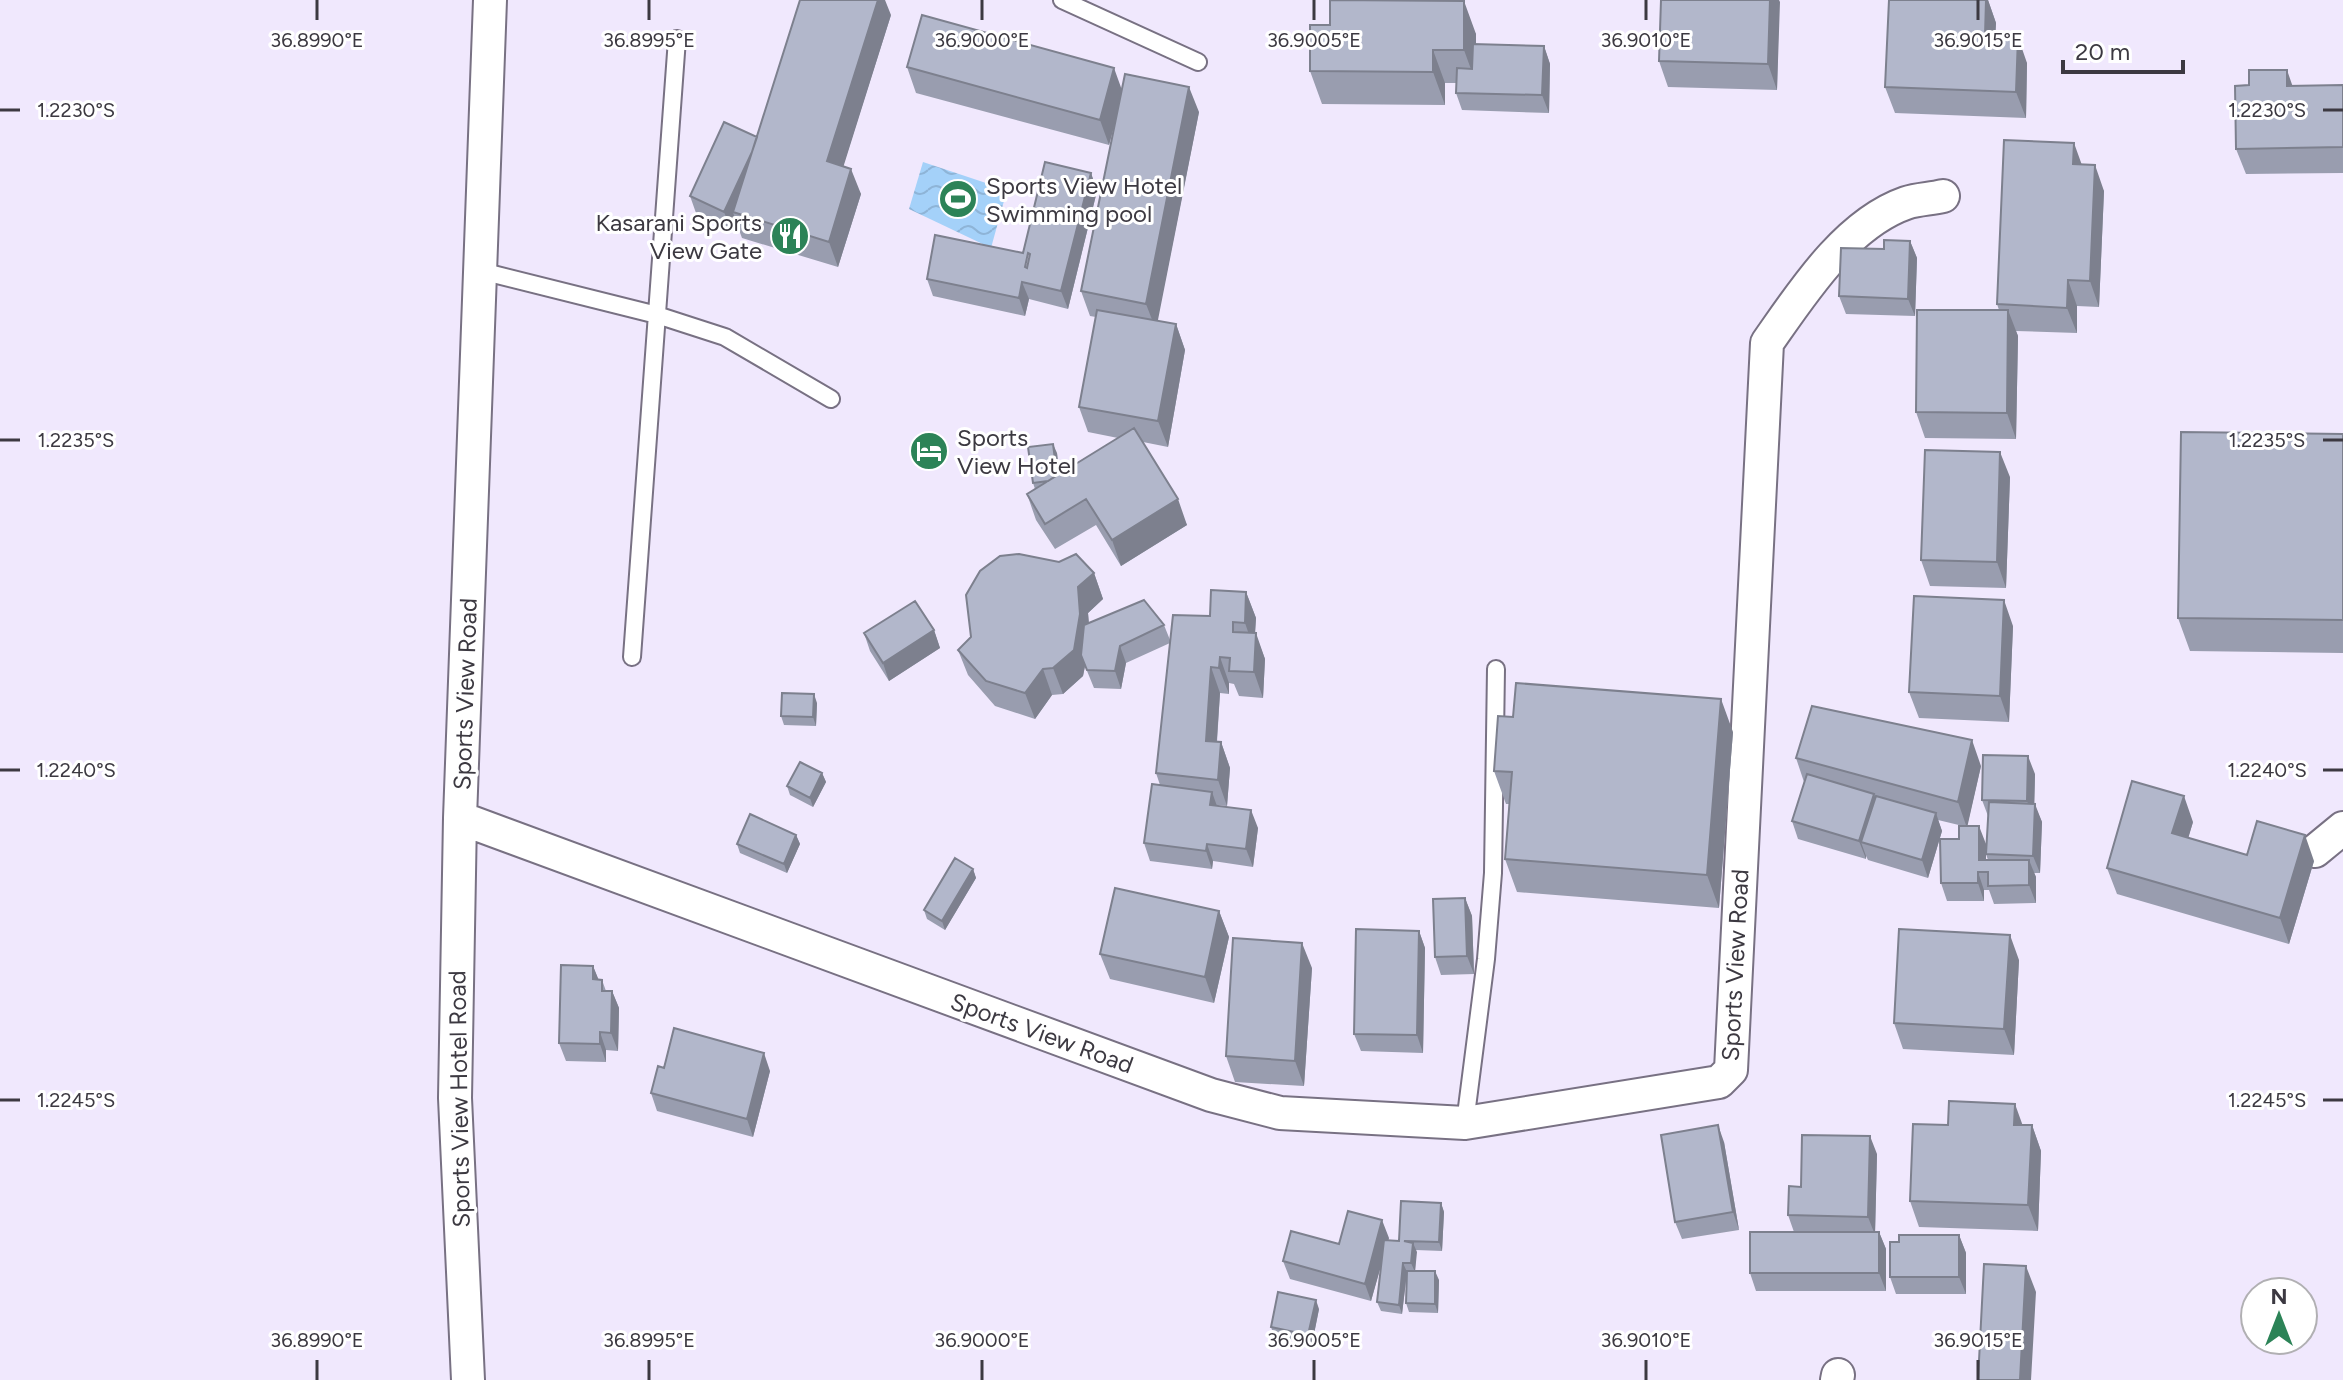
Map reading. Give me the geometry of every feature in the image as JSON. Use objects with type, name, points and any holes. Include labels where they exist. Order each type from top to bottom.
[{"type":"street","name":"Sports View Road","points":[[490,0],[460,818],[1211,1095],[1280,1113],[1465,1123],[1719,1082],[1731,1070],[1767,343],[1820,268],[1870,223],[1906,203],[1943,196]]},
{"type":"street","name":"Sports View Hotel Road","points":[[460,818],[455,1098],[468,1380]]},
{"type":"street","points":[[2315,851],[2343,828]]},
{"type":"lane","points":[[1062,0],[1198,62]]},
{"type":"lane","points":[[632,657],[677,39]]},
{"type":"lane","points":[[481,271],[657,315],[725,337],[831,399]]},
{"type":"lane","points":[[1465,1123],[1486,959],[1493,873],[1496,669]]},
{"type":"water","name":"Sports View Hotel Swimming pool","points":[[923,162],[1007,190],[991,248],[909,209]]},
{"type":"building","points":[[800,0],[878,0],[827,161],[851,169],[829,242],[733,212]]},
{"type":"building","points":[[1330,0],[1464,1],[1464,50],[1433,50],[1433,72],[1310,71],[1310,25],[1330,25]]},
{"type":"building","points":[[1661,0],[1770,0],[1768,64],[1659,61]]},
{"type":"building","points":[[1889,0],[1986,0],[1985,36],[2018,37],[2016,92],[1885,87]]},
{"type":"building","points":[[922,15],[1114,68],[1100,120],[907,67]]},
{"type":"building","points":[[1473,44],[1544,46],[1542,95],[1456,93],[1457,68],[1472,69]]},
{"type":"building","points":[[2249,70],[2287,70],[2287,86],[2343,85],[2343,147],[2236,149],[2235,86],[2249,85]]},
{"type":"building","points":[[1125,74],[1189,87],[1146,304],[1081,291]]},
{"type":"building","points":[[724,122],[757,137],[724,212],[690,196]]},
{"type":"building","points":[[2004,140],[2074,143],[2073,164],[2095,165],[2090,281],[2068,280],[2067,308],[1997,304]]},
{"type":"building","points":[[1045,162],[1091,173],[1061,291],[1022,282],[1019,298],[927,279],[935,235],[1023,253]]},
{"type":"building","points":[[1884,240],[1910,241],[1908,299],[1839,296],[1841,248],[1884,249]]},
{"type":"building","points":[[1097,310],[1176,324],[1158,421],[1079,407]]},
{"type":"building","points":[[1917,310],[2008,310],[2007,413],[1916,412]]},
{"type":"building","points":[[1134,428],[1178,499],[1112,540],[1086,499],[1045,524],[1027,494]]},
{"type":"building","points":[[2181,432],[2343,434],[2343,620],[2178,618]]},
{"type":"building","points":[[1053,444],[1057,475],[1048,481],[1033,483],[1028,447]]},
{"type":"building","points":[[1925,450],[2000,452],[1997,562],[1921,560]]},
{"type":"building","points":[[1019,554],[1059,562],[1076,554],[1094,573],[1078,587],[1080,614],[1074,650],[1053,668],[1043,669],[1025,693],[986,681],[958,650],[971,637],[966,595],[980,571],[1000,556]]},
{"type":"building","points":[[1211,590],[1246,592],[1245,623],[1233,622],[1233,632],[1256,633],[1254,672],[1229,671],[1230,658],[1220,657],[1219,668],[1211,667],[1206,741],[1221,742],[1218,780],[1156,773],[1173,615],[1210,616]]},
{"type":"building","points":[[1914,596],[2004,600],[2000,696],[1909,692]]},
{"type":"building","points":[[1144,600],[1164,625],[1120,646],[1115,671],[1087,670],[1081,655],[1084,625]]},
{"type":"building","points":[[915,601],[934,630],[883,663],[864,633]]},
{"type":"building","points":[[1516,683],[1721,699],[1707,875],[1505,859],[1512,772],[1494,771],[1498,716],[1513,717]]},
{"type":"building","points":[[782,693],[814,694],[813,717],[781,716]]},
{"type":"building","points":[[1812,706],[1972,740],[1958,802],[1796,758]]},
{"type":"building","points":[[1983,755],[2028,756],[2027,801],[1982,800]]},
{"type":"building","points":[[800,762],[822,773],[810,798],[787,786]]},
{"type":"building","points":[[1807,774],[1874,794],[1859,841],[1792,821]]},
{"type":"building","points":[[2132,781],[2184,796],[2172,833],[2247,855],[2257,821],[2305,835],[2280,918],[2107,868]]},
{"type":"building","points":[[1152,784],[1212,792],[1210,805],[1251,810],[1246,849],[1207,844],[1206,851],[1144,843]]},
{"type":"building","points":[[1876,796],[1936,813],[1922,860],[1861,842]]},
{"type":"building","points":[[1989,802],[2035,804],[2033,856],[1986,854]]},
{"type":"building","points":[[750,814],[796,835],[784,864],[737,844]]},
{"type":"building","points":[[1959,826],[1979,826],[1979,860],[2029,860],[2029,885],[1988,886],[1988,872],[1978,872],[1978,883],[1941,883],[1940,839],[1959,839]]},
{"type":"building","points":[[955,858],[973,869],[942,921],[924,910]]},
{"type":"building","points":[[1115,888],[1219,911],[1205,977],[1100,954]]},
{"type":"building","points":[[1465,898],[1467,956],[1435,957],[1433,899]]},
{"type":"building","points":[[1356,929],[1419,931],[1417,1035],[1354,1034]]},
{"type":"building","points":[[1899,929],[2010,935],[2004,1029],[1894,1023]]},
{"type":"building","points":[[1233,938],[1302,943],[1295,1061],[1226,1056]]},
{"type":"building","points":[[561,965],[593,966],[593,979],[602,980],[602,991],[612,991],[611,1033],[600,1032],[600,1044],[559,1043]]},
{"type":"building","points":[[674,1028],[764,1053],[747,1119],[651,1093],[658,1066],[664,1068]]},
{"type":"building","points":[[1949,1101],[2015,1104],[2014,1125],[2032,1125],[2028,1205],[1910,1201],[1913,1124],[1948,1125]]},
{"type":"building","points":[[1718,1125],[1733,1212],[1675,1222],[1661,1135]]},
{"type":"building","points":[[1802,1135],[1870,1136],[1868,1217],[1788,1215],[1789,1186],[1801,1187]]},
{"type":"building","points":[[1401,1201],[1441,1203],[1439,1242],[1404,1241],[1413,1243],[1411,1263],[1403,1263],[1399,1305],[1377,1302],[1384,1240],[1399,1241]]},
{"type":"building","points":[[1348,1211],[1382,1220],[1365,1284],[1283,1261],[1291,1231],[1339,1244]]},
{"type":"building","points":[[1750,1232],[1879,1232],[1879,1273],[1750,1273]]},
{"type":"building","points":[[1899,1235],[1959,1235],[1959,1277],[1890,1277],[1890,1242],[1899,1242]]},
{"type":"building","points":[[1984,1264],[2026,1266],[2020,1380],[1978,1380]]},
{"type":"building","points":[[1407,1271],[1435,1271],[1435,1304],[1406,1303]]},
{"type":"building","points":[[1278,1292],[1316,1300],[1308,1335],[1271,1327]]},
{"type":"place","name":"Sports View Hotel Swimming pool","points":[[958,199]]},
{"type":"place","name":"Kasarani Sports View Gate","points":[[790,236]]},
{"type":"place","name":"Sports View Hotel","points":[[929,451]]}]
